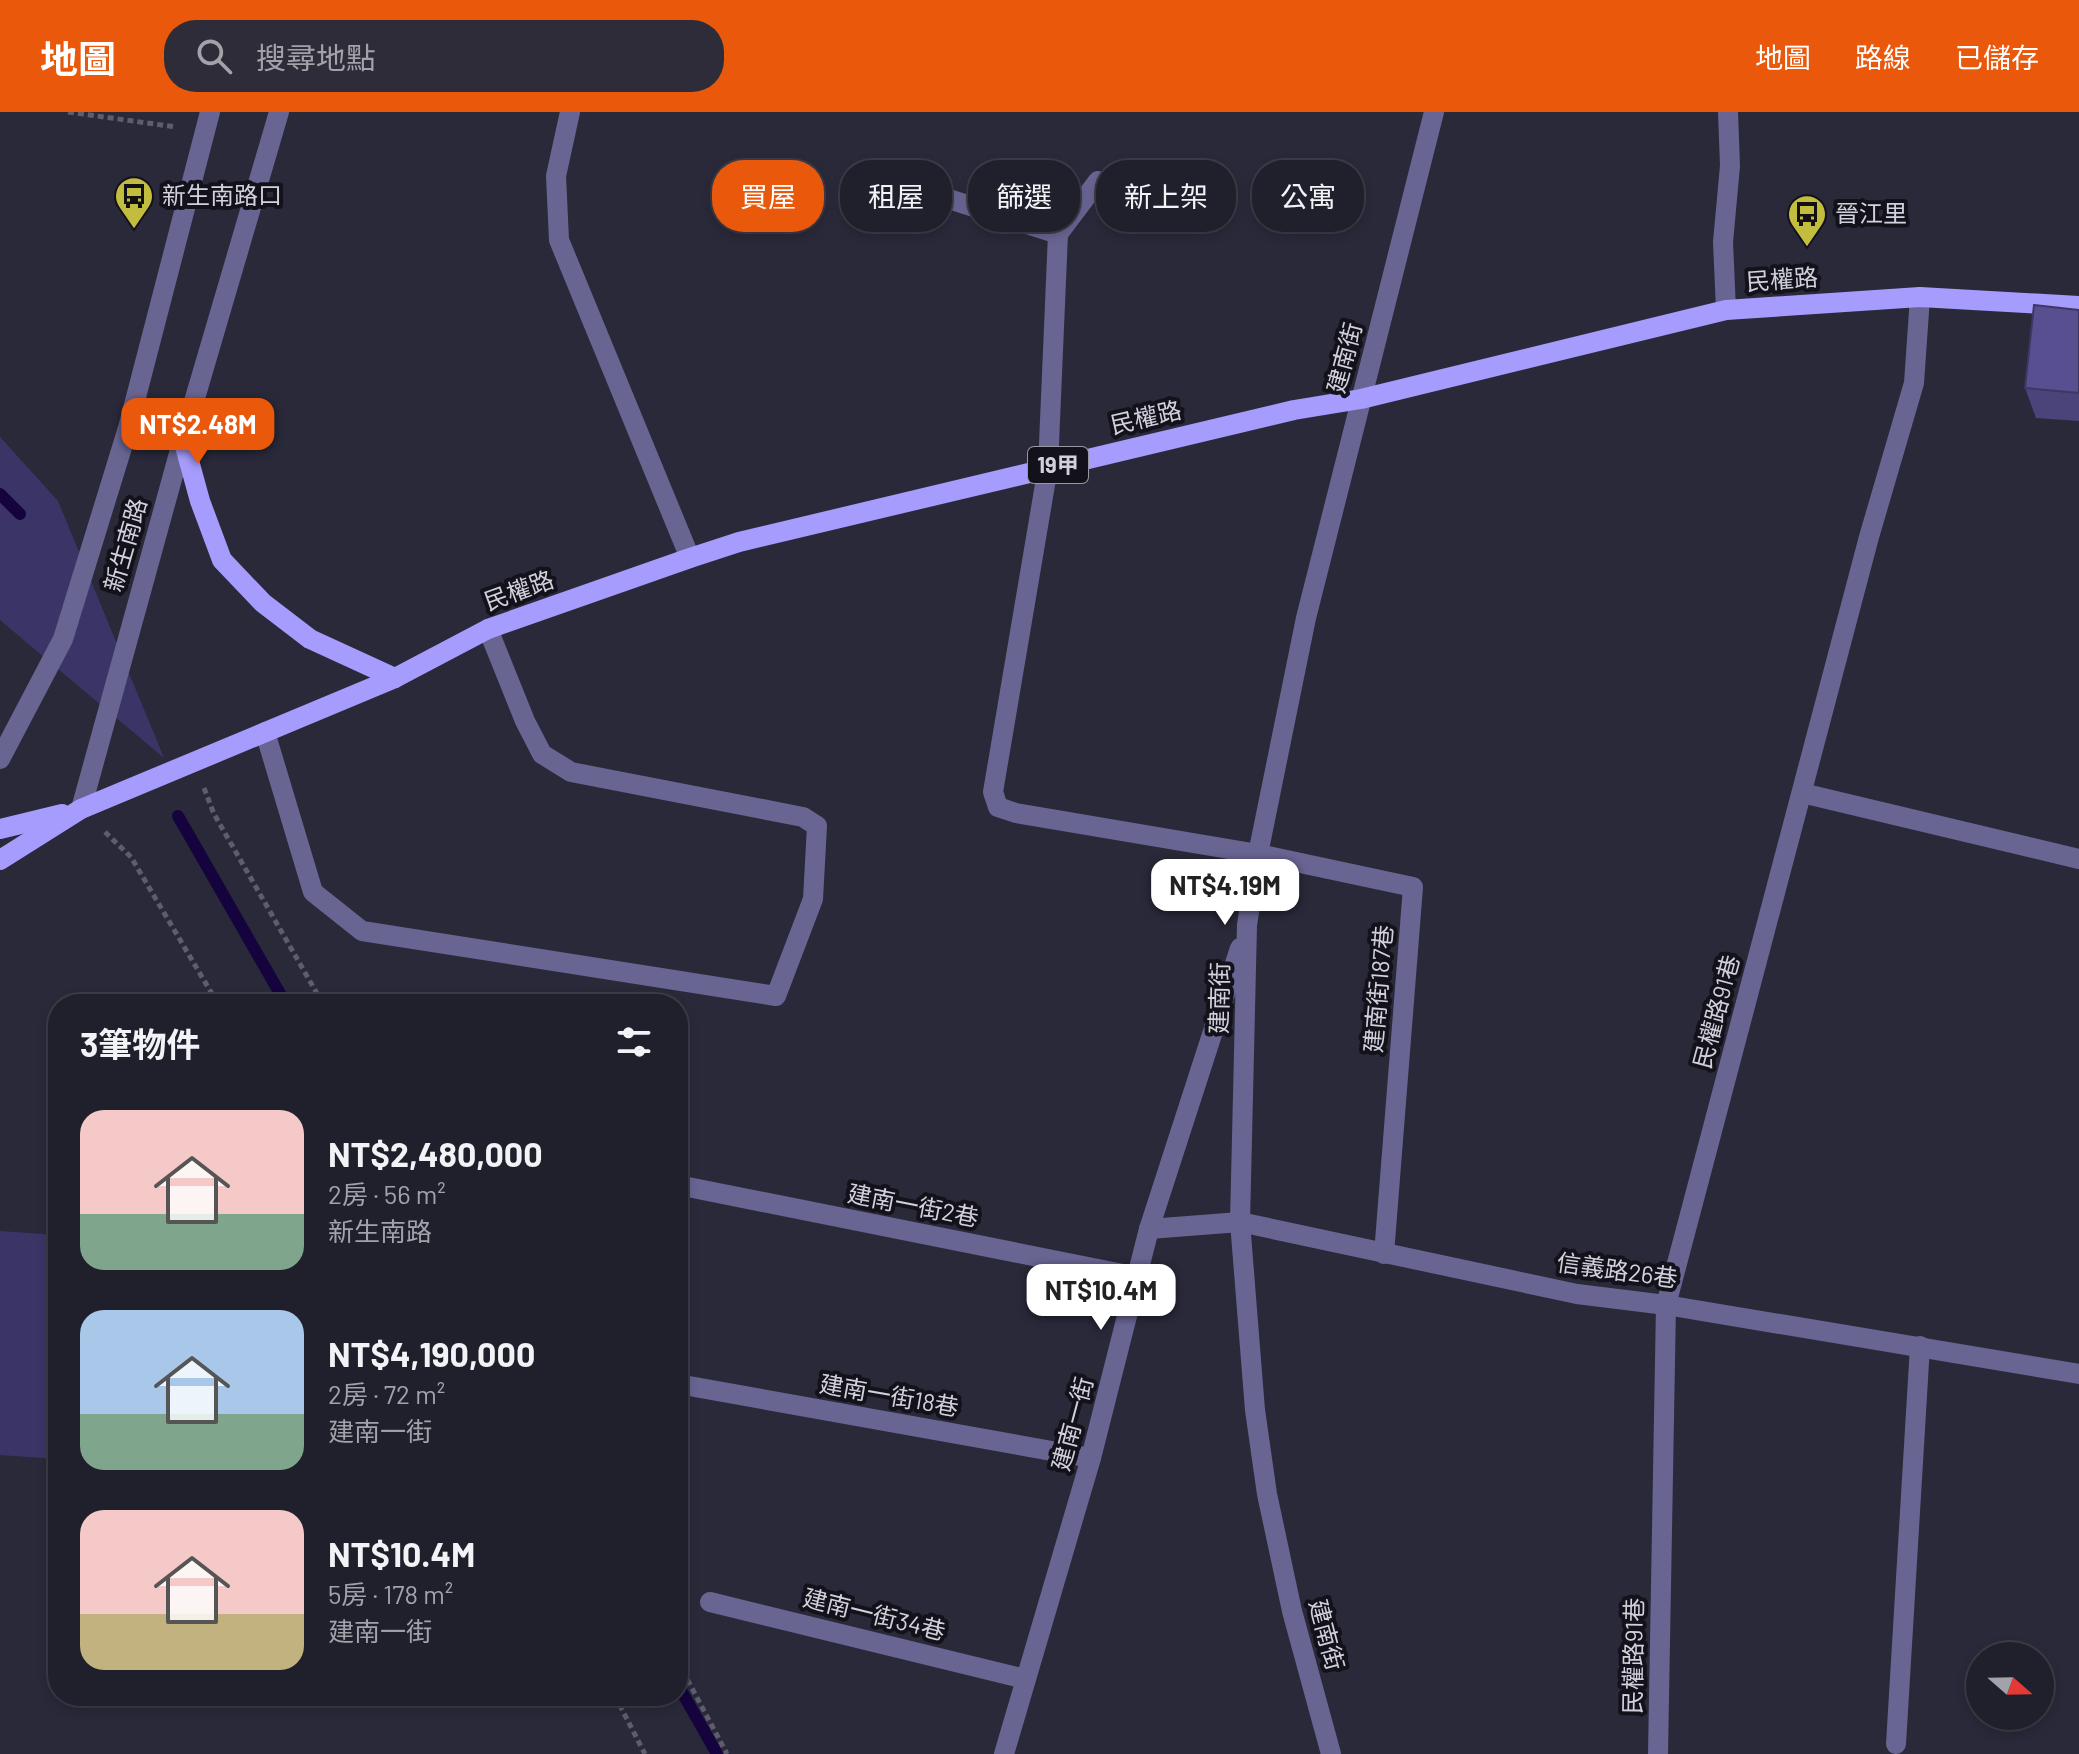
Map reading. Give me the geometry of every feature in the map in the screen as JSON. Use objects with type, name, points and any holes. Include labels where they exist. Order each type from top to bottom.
[{"type":"main road","name":"民權路","points":[[81,809],[395,678],[488,629],[739,542],[1294,410],[1361,399],[1726,310],[1920,297],[2078,303]]},
{"type":"main road","points":[[183,439],[200,501],[222,560],[263,603],[310,639],[395,678]]},
{"type":"main road","name":"19甲","points":[[0,829],[81,809]]},
{"type":"main road","name":"19甲","points":[[0,860],[81,809]]},
{"type":"street","name":"新生南路","points":[[81,809],[183,439],[279,112]]},
{"type":"street","points":[[570,112],[556,176],[559,240],[690,558]]},
{"type":"street","name":"建南街","points":[[1331,1754],[1292,1611],[1267,1494],[1255,1410],[1240,1222],[1247,925],[1258,854],[1306,618],[1434,112]]},
{"type":"street","points":[[1726,310],[1723,242],[1730,166],[1728,112]]},
{"type":"street","name":"新生南路","points":[[0,759],[63,639],[128,428],[208,122]]},
{"type":"street","points":[[1096,184],[1058,234],[1048,467],[993,792],[998,807],[1016,813],[1258,854]]},
{"type":"street","points":[[952,200],[1058,234]]},
{"type":"street","name":"民權路91巷","points":[[1658,1754],[1666,1305],[1869,537],[1914,383],[1920,297]]},
{"type":"street","points":[[265,732],[313,892],[362,931],[776,996],[813,899],[817,826],[803,817],[571,772],[542,754],[525,721],[488,629]]},
{"type":"street","points":[[1802,793],[2079,859]]},
{"type":"street","name":"建南街187巷","points":[[1258,854],[1413,887],[1384,1254]]},
{"type":"street","name":"建南一街","points":[[1004,1754],[1091,1458],[1149,1229],[1247,925]]},
{"type":"street","name":"建南一街2巷","points":[[688,1187],[1138,1277]]},
{"type":"street","name":"信義路26巷","points":[[1149,1229],[1240,1222],[1577,1294],[1666,1305],[2079,1374]]},
{"type":"street","points":[[1896,1744],[1920,1346]]},
{"type":"street","name":"建南一街18巷","points":[[688,1386],[1091,1458]]},
{"type":"street","name":"建南一街34巷","points":[[710,1602],[1025,1679]]},
{"type":"path","points":[[68,112],[208,122]]},
{"type":"path","points":[[193,761],[214,814],[317,994]]},
{"type":"path","points":[[81,809],[131,857],[212,994]]},
{"type":"path","points":[[688,1681],[727,1754]]},
{"type":"path","points":[[620,1706],[645,1754]]},
{"type":"shaded area","points":[[0,437],[58,501],[164,758],[0,620]]},
{"type":"shaded area","points":[[0,1231],[48,1234],[48,1458],[0,1455]]},
{"type":"building","points":[[2034,305],[2079,310],[2079,393],[2025,388]]},
{"type":"waterway","points":[[0,494],[20,514]]},
{"type":"waterway","points":[[178,816],[280,994]]},
{"type":"waterway","points":[[688,1703],[717,1754]]},
{"type":"place","name":"新生南路口","points":[[134,230]]},
{"type":"place","name":"晉江里","points":[[1807,248]]}]
